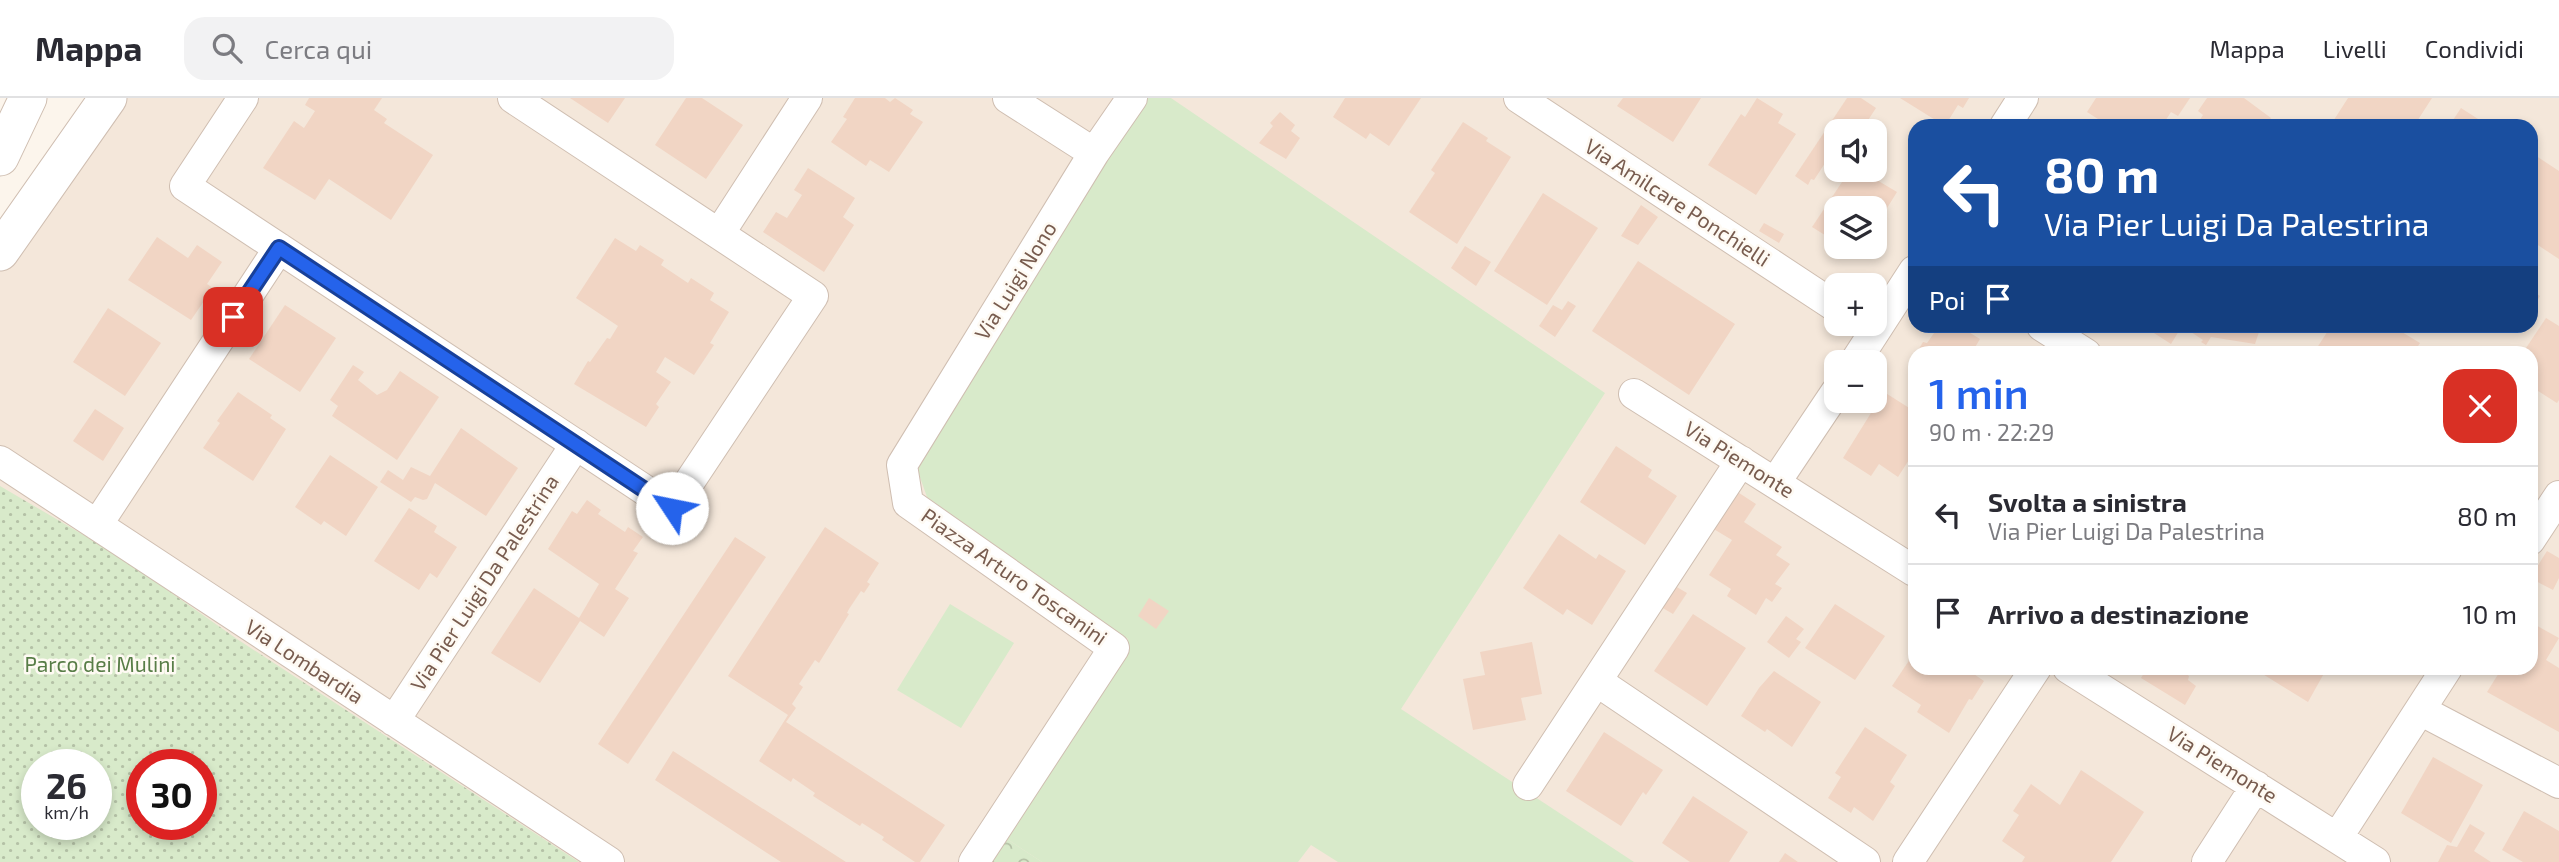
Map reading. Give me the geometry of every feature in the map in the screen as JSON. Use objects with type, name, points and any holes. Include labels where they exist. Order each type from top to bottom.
[{"type":"street","points":[[0,157],[28,98]]},
{"type":"street","points":[[0,251],[108,98]]},
{"type":"street","points":[[243,98],[185,186],[672,508],[813,296],[513,98]]},
{"type":"street","points":[[719,234],[807,98]]},
{"type":"street","points":[[1008,98],[1094,153]]},
{"type":"street","name":"Via Luigi Nono","points":[[902,465],[1094,153],[1132,98]]},
{"type":"street","name":"Via Amilcare Ponchielli","points":[[1519,98],[1824,299]]},
{"type":"street","points":[[2010,119],[2023,98]]},
{"type":"street","points":[[97,525],[279,248]]},
{"type":"street","points":[[1887,304],[1908,278]]},
{"type":"street","points":[[2053,333],[2073,346]]},
{"type":"street","name":"Via Piemonte","points":[[1634,394],[1908,567]]},
{"type":"street","points":[[1776,483],[1824,409]]},
{"type":"street","name":"Via Pier Luigi Da Palestrina","points":[[394,721],[576,444]]},
{"type":"street","name":"Via Lombardia","points":[[0,461],[609,862]]},
{"type":"street","points":[[1528,785],[1741,461]]},
{"type":"street","name":"Piazza Arturo Toscanini","points":[[902,465],[908,503],[1114,648],[974,862]]},
{"type":"street","points":[[2538,528],[2559,496]]},
{"type":"street","points":[[1908,862],[2031,675]]},
{"type":"street","name":"Via Piemonte","points":[[2079,675],[2375,862]]},
{"type":"street","points":[[2337,838],[2442,675]]},
{"type":"street","points":[[1598,682],[1865,862]]},
{"type":"street","points":[[2420,710],[2559,783]]},
{"type":"street","points":[[2207,862],[2256,786]]},
{"type":"shaded area","points":[[119,98],[2559,98],[2559,862],[556,862],[0,496],[0,267]]},
{"type":"green space","points":[[1146,98],[1171,98],[1605,393],[1401,709],[1634,862],[1338,862],[1311,845],[1298,862],[1042,862],[1001,835],[1128,639],[927,497],[917,469],[1075,204]]},
{"type":"green space","name":"Parco dei Mulini","points":[[0,486],[116,554],[237,639],[579,862],[0,862]]},
{"type":"green space","points":[[950,604],[1014,643],[961,728],[897,690]]},
{"type":"green space","points":[[1001,835],[1042,862],[983,862]]},
{"type":"building","points":[[309,98],[382,98],[374,110],[387,119],[384,123],[433,155],[391,220],[329,179],[315,200],[263,168],[294,121],[304,128],[315,111],[305,105]]},
{"type":"building","points":[[570,98],[625,98],[608,123]]},
{"type":"building","points":[[686,98],[702,98],[743,125],[706,179],[655,145]]},
{"type":"building","points":[[855,98],[885,98],[890,102],[895,98],[913,110],[910,114],[923,122],[889,172],[870,160],[866,166],[831,142],[847,119],[843,117]]},
{"type":"building","points":[[1345,98],[1421,98],[1389,146],[1370,133],[1366,139],[1333,117]]},
{"type":"building","points":[[1623,98],[1701,98],[1673,142],[1617,106]]},
{"type":"building","points":[[1757,98],[1783,114],[1778,123],[1796,134],[1756,195],[1708,165],[1741,114],[1745,117]]},
{"type":"building","points":[[1847,98],[1861,98],[1876,108],[1869,119],[1833,119]]},
{"type":"building","points":[[1900,98],[1969,98],[1963,108],[1958,105],[1949,119],[1934,119]]},
{"type":"building","points":[[2096,98],[2190,98],[2178,116],[2171,112],[2166,119],[2098,119],[2087,112]]},
{"type":"building","points":[[2207,98],[2244,98],[2271,118],[2200,119],[2203,115],[2198,111]]},
{"type":"building","points":[[2348,98],[2432,98],[2418,119],[2334,119]]},
{"type":"building","points":[[2461,108],[2478,119],[2454,119]]},
{"type":"building","points":[[1280,112],[1295,125],[1291,131],[1300,138],[1286,159],[1259,143],[1273,126],[1270,123]]},
{"type":"building","points":[[1463,122],[1511,157],[1457,244],[1409,212],[1435,173],[1431,170]]},
{"type":"building","points":[[1824,132],[1824,165],[1814,180],[1811,179],[1808,185],[1795,176]]},
{"type":"building","points":[[2538,157],[2559,171],[2559,259],[2538,245]]},
{"type":"building","points":[[808,168],[855,198],[843,217],[854,225],[824,272],[763,232],[776,212],[787,218],[802,195],[794,190]]},
{"type":"building","points":[[1842,182],[1880,182],[1897,192],[1887,208],[1887,196],[1833,196]]},
{"type":"building","points":[[1543,193],[1598,228],[1547,305],[1494,271]]},
{"type":"building","points":[[1641,205],[1658,217],[1638,245],[1621,236]]},
{"type":"building","points":[[1824,209],[1824,234],[1812,227]]},
{"type":"building","points":[[1764,223],[1784,234],[1779,243],[1759,231]]},
{"type":"building","points":[[157,237],[188,258],[197,245],[222,262],[207,284],[213,288],[191,320],[128,280]]},
{"type":"building","points":[[615,238],[636,251],[640,245],[664,260],[661,265],[688,283],[691,278],[714,293],[710,300],[729,312],[710,343],[714,345],[694,375],[665,357],[656,372],[671,382],[656,404],[659,407],[646,427],[574,384],[588,361],[590,362],[607,338],[610,339],[618,326],[576,298]]},
{"type":"building","points":[[1465,246],[1491,262],[1476,286],[1451,268]]},
{"type":"building","points":[[1638,261],[1735,324],[1689,395],[1592,331]]},
{"type":"building","points":[[1568,301],[1576,306],[1555,337],[1539,326],[1553,305],[1562,310]]},
{"type":"building","points":[[285,305],[336,338],[300,392],[249,359]]},
{"type":"building","points":[[108,308],[161,343],[125,396],[73,362]]},
{"type":"building","points":[[2546,318],[2559,326],[2557,403],[2538,391],[2538,346],[2527,346]]},
{"type":"building","points":[[1934,333],[1970,333],[1980,339],[1976,346],[1921,346],[1923,342],[1927,343]]},
{"type":"building","points":[[2154,333],[2178,333],[2171,344]]},
{"type":"building","points":[[2192,333],[2259,333],[2255,344],[2211,337],[2206,345],[2201,342],[2203,340]]},
{"type":"building","points":[[2326,333],[2404,333],[2420,343],[2418,346],[2318,346]]},
{"type":"building","points":[[353,365],[364,372],[358,380],[377,395],[387,390],[400,371],[439,397],[397,460],[332,416],[338,406],[330,400]]},
{"type":"building","points":[[238,392],[272,415],[270,418],[286,429],[253,481],[203,448],[220,423],[217,421]]},
{"type":"building","points":[[1887,394],[1908,407],[1908,461],[1898,477],[1879,464],[1871,476],[1843,458],[1871,413],[1887,413]]},
{"type":"building","points":[[95,409],[124,428],[103,461],[73,441]]},
{"type":"building","points":[[461,428],[518,468],[486,516],[435,483],[427,499],[415,497],[411,502],[380,482],[388,470],[403,480],[411,467],[430,476]]},
{"type":"building","points":[[1616,446],[1652,470],[1648,477],[1677,496],[1645,545],[1580,502]]},
{"type":"building","points":[[330,455],[378,487],[346,536],[324,521],[321,525],[295,507]]},
{"type":"building","points":[[1736,491],[1756,504],[1744,522],[1782,547],[1776,555],[1790,564],[1775,584],[1782,588],[1772,602],[1766,598],[1756,615],[1727,596],[1731,589],[1709,575],[1732,540],[1712,528]]},
{"type":"building","points":[[587,500],[601,510],[598,514],[625,532],[628,527],[643,537],[633,551],[638,553],[615,589],[629,598],[604,637],[580,621],[540,683],[491,653],[534,588],[579,618],[599,584],[548,549],[572,511],[577,514]]},
{"type":"building","points":[[409,508],[437,526],[434,532],[457,547],[437,578],[430,573],[419,590],[374,561]]},
{"type":"building","points":[[825,527],[879,563],[867,582],[870,584],[864,593],[861,591],[849,609],[849,614],[819,663],[815,660],[799,684],[803,687],[792,704],[796,708],[786,722],[945,825],[920,862],[915,862],[882,840],[884,837],[862,823],[860,826],[813,796],[815,793],[793,778],[791,782],[759,761],[788,715],[728,676]]},
{"type":"building","points":[[1559,534],[1596,559],[1599,554],[1626,571],[1592,625],[1567,609],[1563,615],[1523,588]]},
{"type":"building","points":[[735,537],[766,557],[628,764],[598,744]]},
{"type":"building","points":[[2547,551],[2559,558],[2559,578],[2553,590],[2538,582],[2538,565]]},
{"type":"building","points":[[1675,586],[1687,593],[1673,614],[1661,607]]},
{"type":"building","points":[[1149,598],[1169,611],[1156,629],[1138,616]]},
{"type":"building","points":[[1835,604],[1885,636],[1855,680],[1805,648]]},
{"type":"building","points":[[1693,614],[1746,648],[1707,706],[1654,671]]},
{"type":"building","points":[[1786,616],[1804,629],[1796,639],[1801,642],[1789,658],[1767,642]]},
{"type":"building","points":[[2538,626],[2559,638],[2546,660],[2559,668],[2559,732],[2487,692],[2498,675],[2538,675]]},
{"type":"building","points":[[1532,642],[1542,694],[1521,698],[1526,720],[1473,730],[1463,679],[1485,675],[1480,652]]},
{"type":"building","points":[[1908,662],[1908,675],[1975,675],[1984,681],[1972,700],[1969,699],[1949,733],[1917,712],[1921,705],[1892,686]]},
{"type":"building","points":[[1774,671],[1821,702],[1792,747],[1767,729],[1765,732],[1741,716]]},
{"type":"building","points":[[2143,675],[2188,675],[2188,680],[2196,686],[2185,705],[2141,678]]},
{"type":"building","points":[[2264,675],[2323,675],[2308,702]]},
{"type":"building","points":[[1865,727],[1907,755],[1890,782],[1895,786],[1873,821],[1854,807],[1851,813],[1828,798],[1841,777],[1835,773]]},
{"type":"building","points":[[1604,732],[1663,770],[1646,795],[1643,792],[1621,826],[1566,791]]},
{"type":"building","points":[[673,751],[846,862],[781,862],[655,780]]},
{"type":"building","points":[[2433,757],[2483,785],[2451,843],[2401,813]]},
{"type":"building","points":[[2081,770],[2144,812],[2111,862],[2022,862],[2025,857],[2002,841],[2019,815],[2013,811],[2031,784],[2060,805]]},
{"type":"building","points":[[1693,796],[1748,832],[1729,862],[1690,862],[1662,843]]},
{"type":"building","points":[[2524,811],[2559,831],[2559,862],[2523,862],[2502,850]]},
{"type":"building","points":[[2470,824],[2485,833],[2474,851],[2491,862],[2438,862],[2447,845],[2457,847]]},
{"type":"building","points":[[1785,853],[1798,862],[1779,862]]},
{"type":"route","points":[[233,317],[279,248],[672,508]]}]
